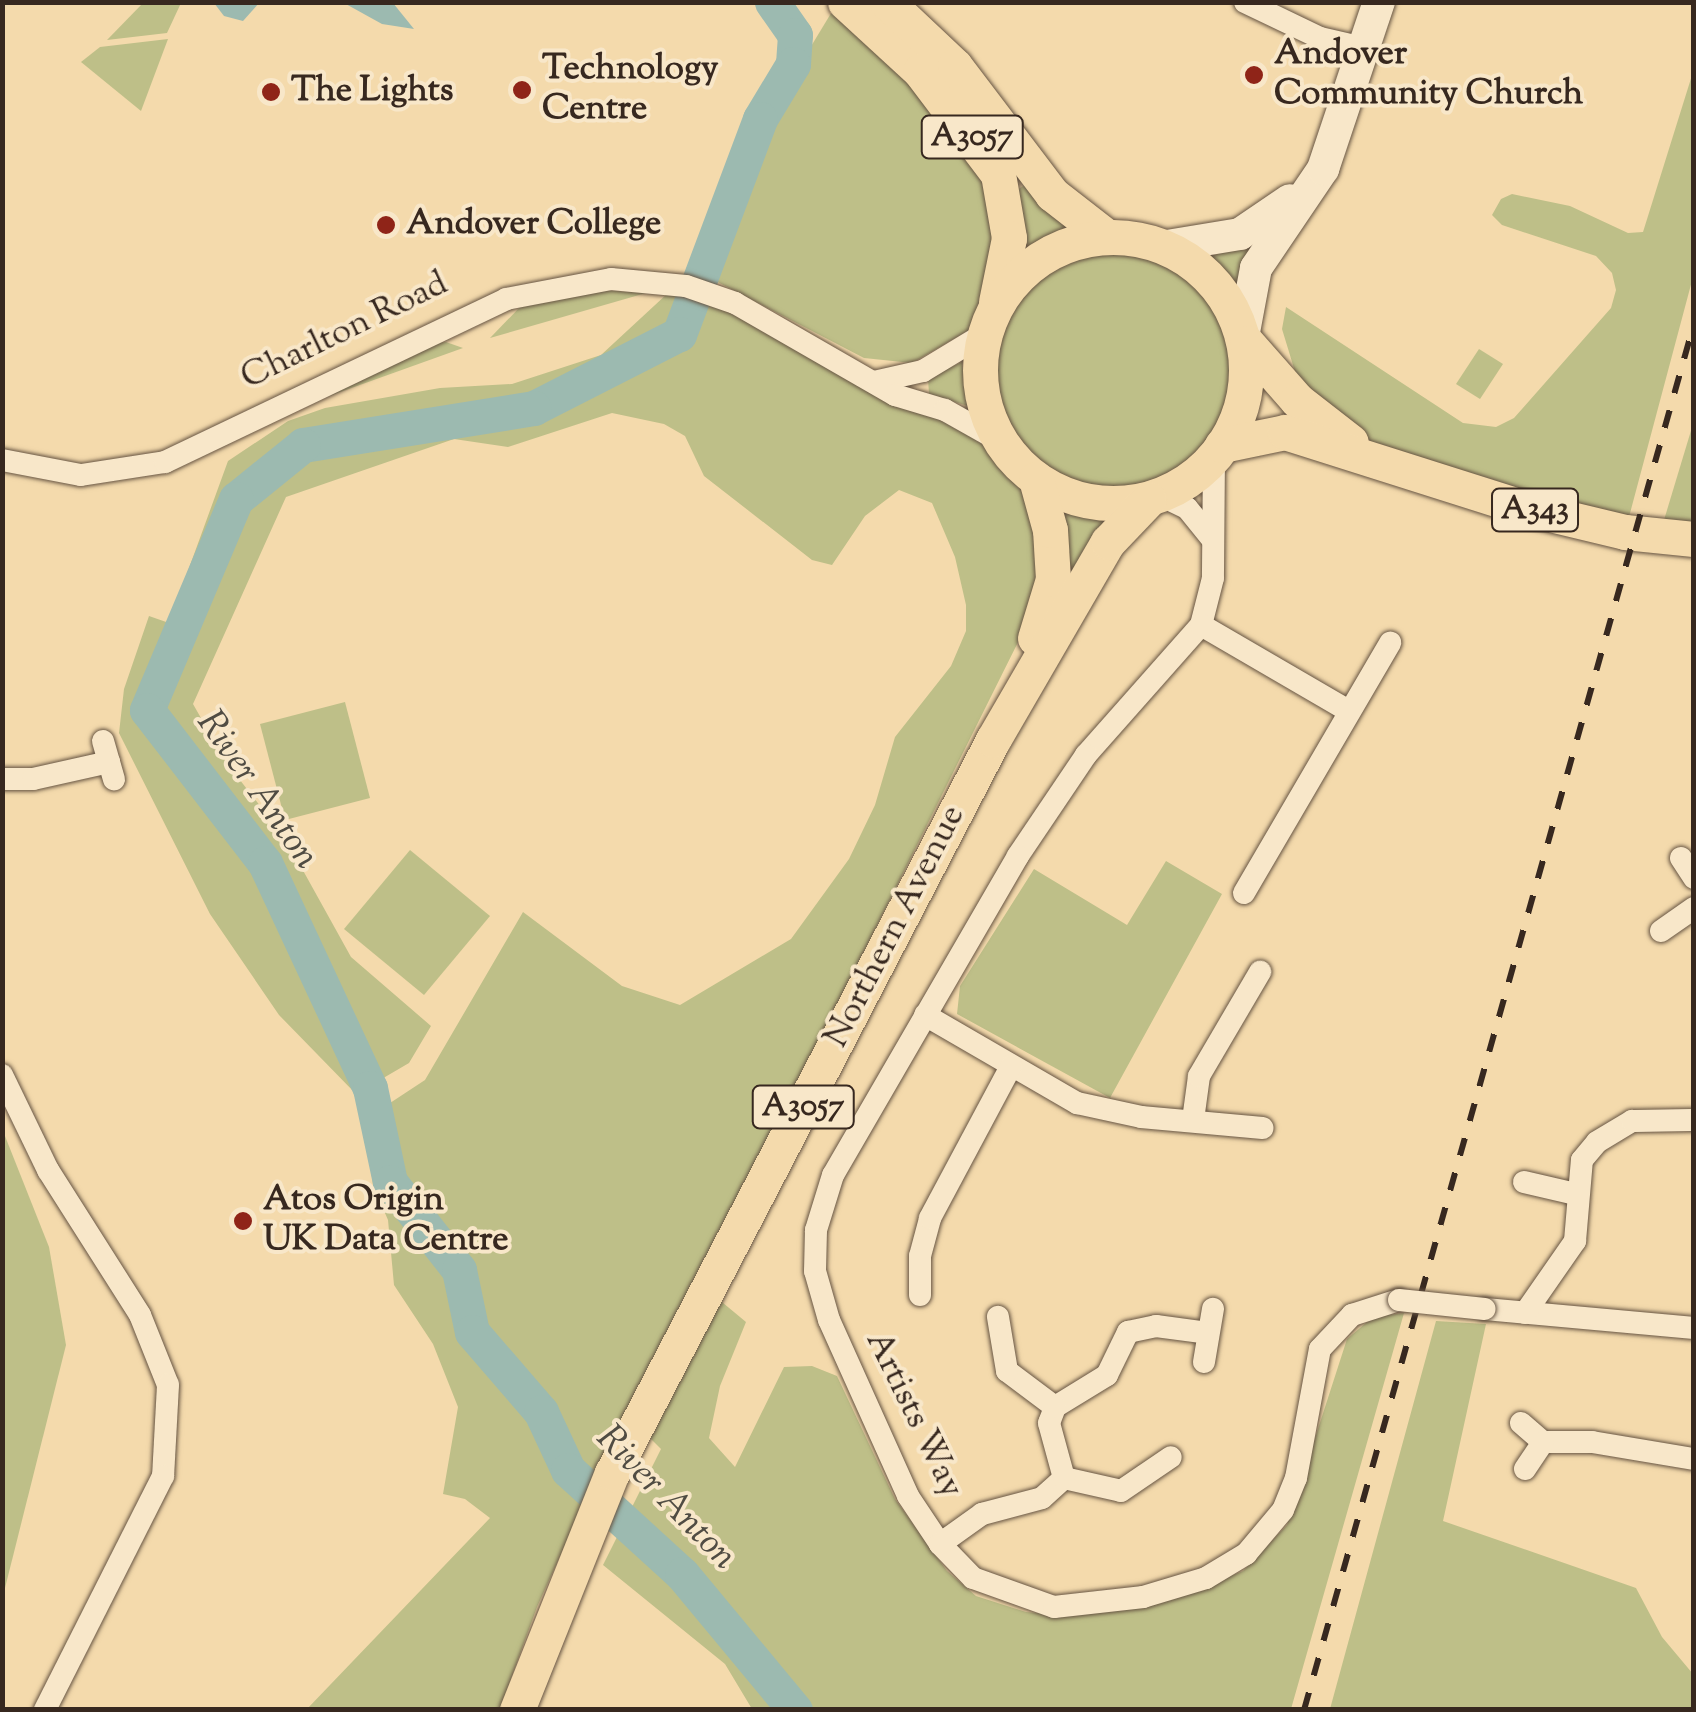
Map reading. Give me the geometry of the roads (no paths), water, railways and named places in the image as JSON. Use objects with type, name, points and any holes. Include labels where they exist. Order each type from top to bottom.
[{"type":"main road","name":"A3057","points":[[845,2],[914,64],[998,174],[1009,238],[990,318],[980,385],[1000,441],[1036,479],[1099,503],[1154,497],[1218,450],[1244,396],[1245,338],[1212,281],[1162,247],[1106,236],[1054,250],[990,318]]},
{"type":"main road","name":"A3057","points":[[888,2],[955,66],[1052,194],[1106,236]]},
{"type":"main road","name":"A343","points":[[1245,338],[1305,407],[1381,463]]},
{"type":"main road","name":"A343","points":[[1218,450],[1253,433],[1285,432],[1588,524],[1694,540]]},
{"type":"main road","name":"Northern Avenue","points":[[993,740],[1052,592],[1050,530],[1036,479]]},
{"type":"main road","name":"Northern Avenue","points":[[517,1710],[612,1473],[993,740],[1108,542],[1154,497]]},
{"type":"street","points":[[1245,2],[1320,38],[1360,47]]},
{"type":"street","points":[[1245,338],[1256,268],[1318,179],[1360,47],[1379,2]]},
{"type":"street","points":[[1162,247],[1227,238],[1262,223],[1291,198],[1330,142]]},
{"type":"street","name":"Charlton Road","points":[[2,460],[81,475],[114,473],[164,462],[526,292],[611,279],[686,286],[712,294],[874,382],[963,418],[1000,441]]},
{"type":"street","points":[[874,382],[923,371],[990,318]]},
{"type":"street","name":"Artists Way","points":[[1218,450],[1212,598],[1201,625],[1068,781],[833,1175],[816,1230],[815,1271],[829,1320],[901,1480],[940,1544],[973,1578],[1054,1607],[1144,1597],[1226,1568],[1264,1537],[1283,1510],[1303,1453],[1320,1350],[1352,1316],[1399,1300],[1694,1328]]},
{"type":"street","points":[[1154,497],[1187,508],[1213,541]]},
{"type":"street","points":[[1201,625],[1349,711]]},
{"type":"street","points":[[1244,893],[1390,643]]},
{"type":"street","points":[[2,779],[33,780],[109,761]]},
{"type":"street","points":[[1681,858],[1694,878]]},
{"type":"street","points":[[1662,931],[1694,908]]},
{"type":"street","points":[[1193,1120],[1199,1076],[1260,972]]},
{"type":"street","points":[[925,1015],[1077,1103],[1263,1128]]},
{"type":"street","points":[[920,1295],[920,1256],[930,1218],[1011,1066]]},
{"type":"street","points":[[2,1074],[48,1170],[140,1315],[168,1385],[163,1476],[45,1710]]},
{"type":"street","points":[[1526,1313],[1575,1242],[1581,1221],[1576,1194],[1582,1160],[1615,1129],[1652,1118],[1694,1120]]},
{"type":"street","points":[[1524,1182],[1576,1194]]},
{"type":"street","points":[[1204,1362],[1213,1309]]},
{"type":"street","points":[[998,1318],[1007,1372],[1055,1407]]},
{"type":"street","points":[[1064,1478],[1049,1423],[1055,1407],[1107,1376],[1128,1332],[1156,1326],[1208,1334]]},
{"type":"street","points":[[1520,1423],[1542,1442],[1592,1442],[1694,1460]]},
{"type":"street","points":[[1525,1469],[1542,1442]]},
{"type":"street","points":[[1064,1478],[1121,1492],[1171,1457]]},
{"type":"street","points":[[940,1544],[982,1514],[1042,1498],[1064,1478]]},
{"type":"water","points":[[214,3],[259,3],[243,21],[224,16]]},
{"type":"water","points":[[344,3],[393,3],[414,29],[382,24]]},
{"type":"waterway","name":"River Anton","points":[[772,2],[795,35],[793,64],[760,119],[679,334],[534,408],[303,445],[236,499],[147,710],[265,863],[370,1088],[390,1182],[459,1270],[472,1332],[541,1412],[568,1470],[682,1574],[795,1710]]},
{"type":"railway","points":[[1304,1710],[1694,323]]},
{"type":"place","name":"Andover Community Church","points":[[1254,75]]},
{"type":"place","name":"Technology Centre","points":[[522,90]]},
{"type":"place","name":"The Lights","points":[[271,92]]},
{"type":"place","name":"Andover College","points":[[386,225]]},
{"type":"place","name":"Atos Origin UK Data Centre","points":[[243,1221]]}]
